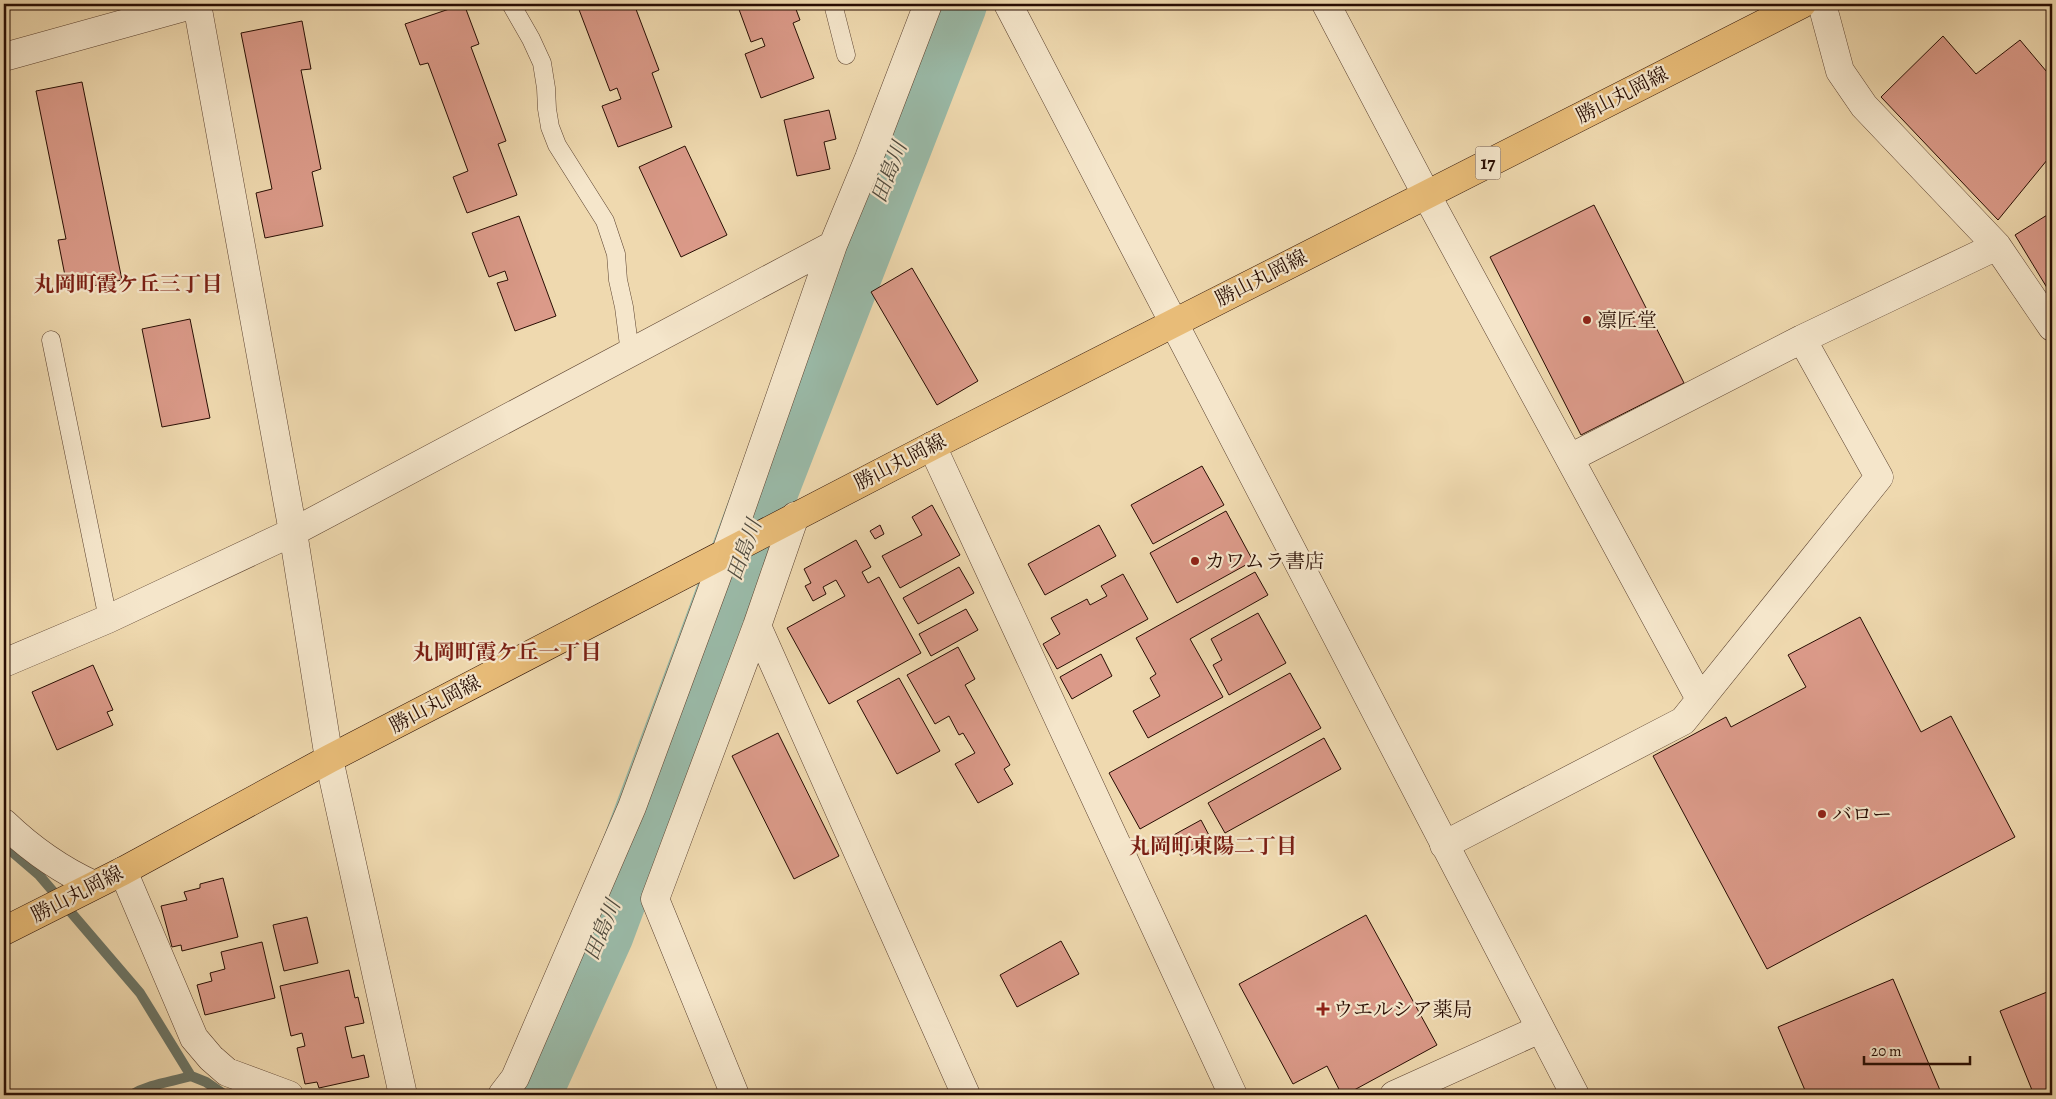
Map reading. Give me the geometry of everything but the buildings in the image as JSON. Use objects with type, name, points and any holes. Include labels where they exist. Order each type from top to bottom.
[{"type":"main road","name":"勝山丸岡線","points":[[4,931],[123,871],[330,759],[795,516],[1802,4]]},
{"type":"street","points":[[4,57],[196,4],[293,532],[330,759],[402,1095]]},
{"type":"street","points":[[502,1095],[515,1078],[632,807],[726,552],[833,246],[928,4]]},
{"type":"street","points":[[1008,4],[1575,1095]]},
{"type":"street","points":[[1326,4],[1426,194],[1700,699]]},
{"type":"street","points":[[1822,4],[1840,70],[1864,106],[1997,246],[2052,327]]},
{"type":"street","points":[[4,663],[108,619],[293,532],[833,246]]},
{"type":"street","points":[[1570,458],[1802,340],[1997,246]]},
{"type":"street","points":[[1444,845],[1683,721],[1879,477],[1802,340]]},
{"type":"street","points":[[932,446],[1233,1095]]},
{"type":"street","points":[[736,1095],[655,899],[757,626],[795,516]]},
{"type":"street","points":[[757,626],[966,1095]]},
{"type":"street","points":[[4,822],[18,836],[72,875],[94,885]]},
{"type":"street","points":[[123,871],[194,1038],[211,1058],[227,1072],[289,1095]]},
{"type":"street","points":[[1394,1095],[1540,1029]]},
{"type":"lane","points":[[511,4],[532,39],[542,63],[548,118],[557,145],[605,222],[616,254],[618,280],[630,353]]},
{"type":"lane","points":[[833,4],[846,55]]},
{"type":"lane","points":[[51,340],[108,619]]},
{"type":"waterway","name":"田島川","points":[[529,1095],[602,933],[768,486],[955,4]]},
{"type":"waterway","points":[[4,845],[39,875],[140,993],[191,1076],[206,1082],[225,1095]]},
{"type":"waterway","points":[[131,1095],[153,1086],[191,1076]]},
{"type":"place","name":"凛匠堂","points":[[1587,320]]},
{"type":"place","name":"カワムラ書店","points":[[1195,561]]},
{"type":"place","name":"バロー","points":[[1822,814]]},
{"type":"place","name":"ウエルシア薬局","points":[[1323,1009]]},
{"type":"district","name":"丸岡町霞ケ丘三丁目","points":[[128,284]]},
{"type":"district","name":"丸岡町霞ケ丘一丁目","points":[[507,652]]},
{"type":"district","name":"丸岡町東陽二丁目","points":[[1213,846]]}]
